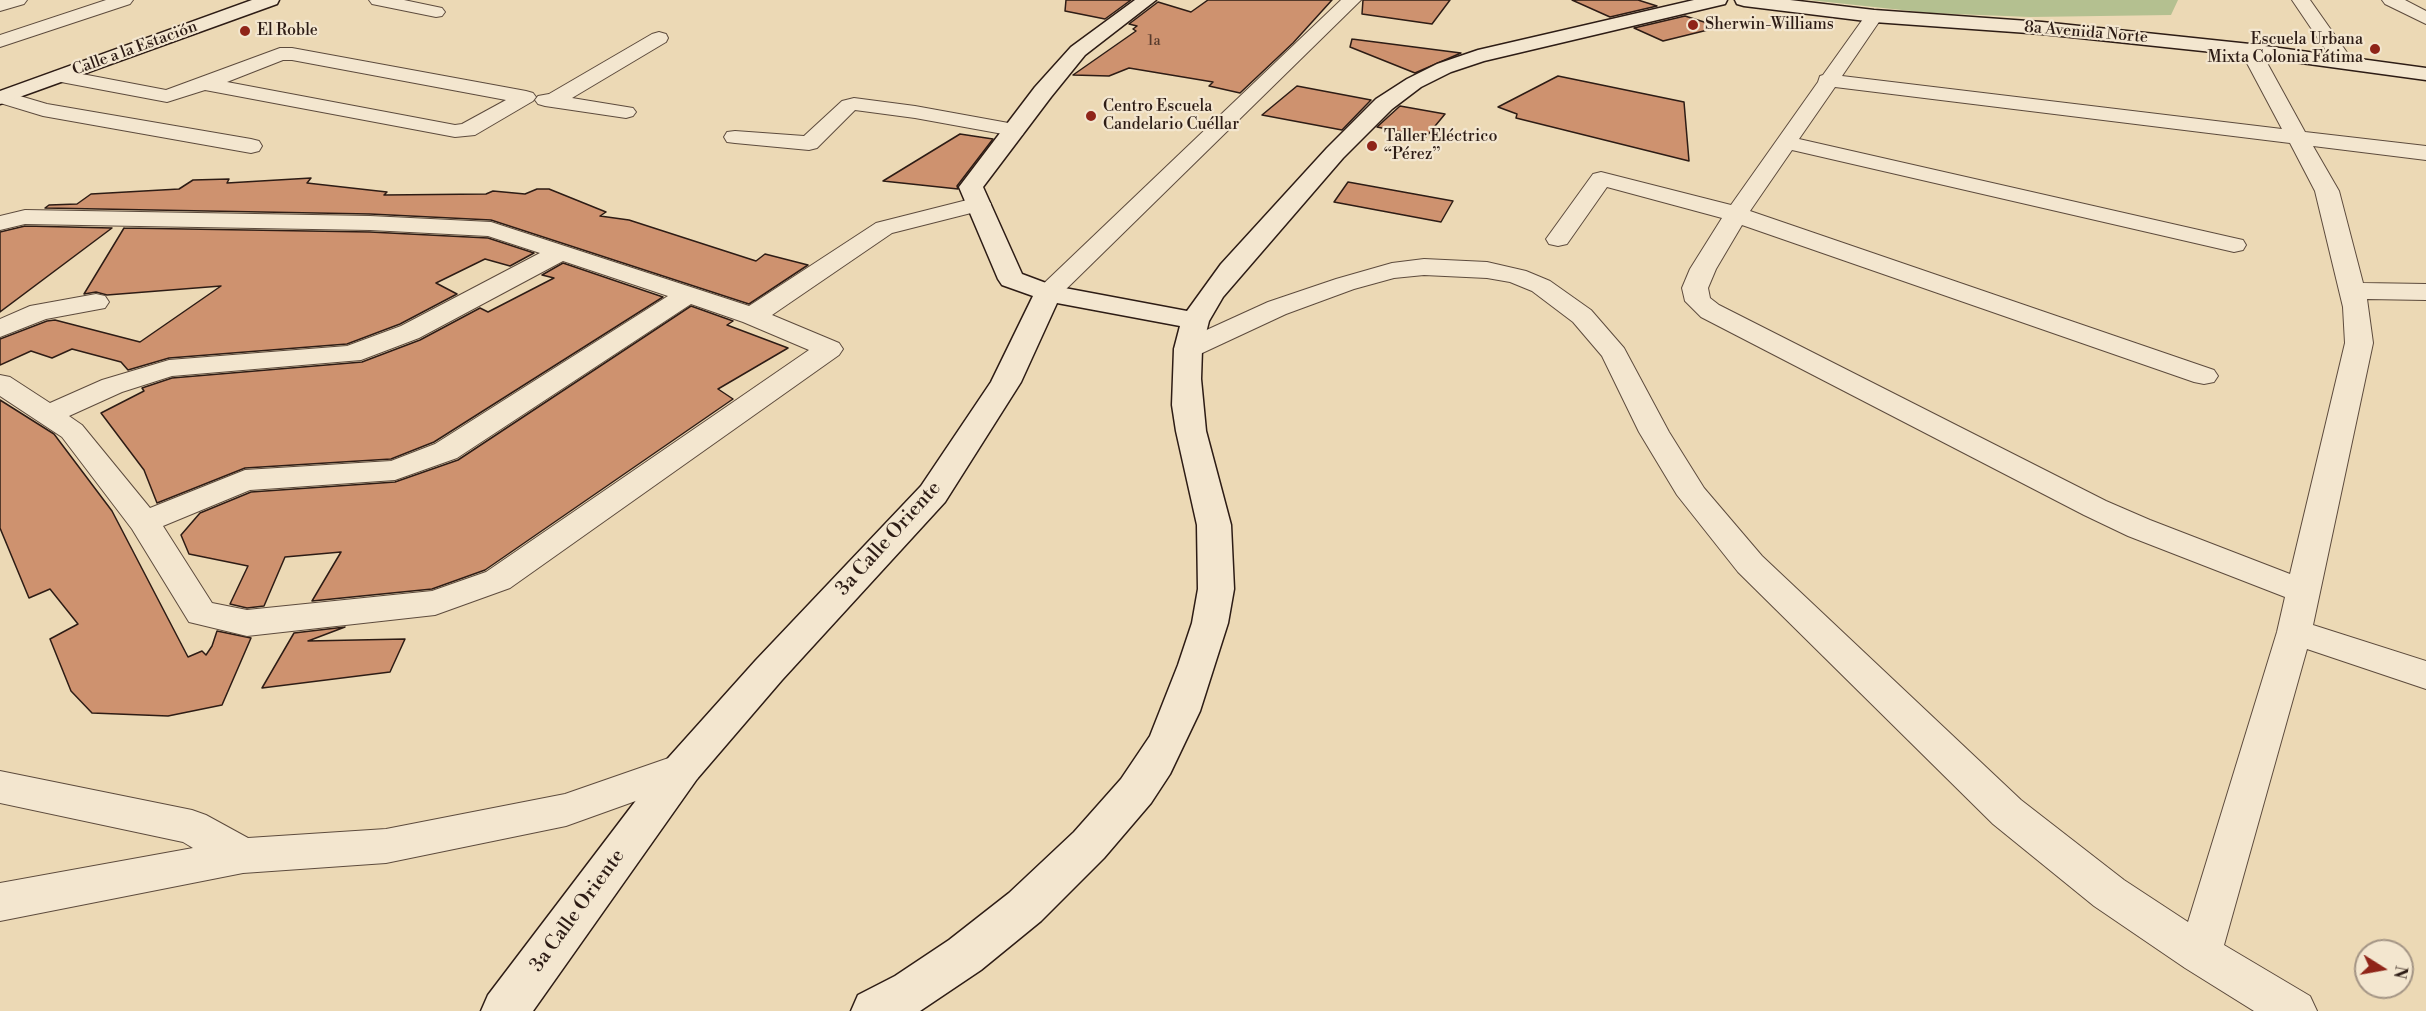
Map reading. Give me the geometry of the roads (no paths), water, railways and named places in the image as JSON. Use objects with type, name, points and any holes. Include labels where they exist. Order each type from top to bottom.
[{"type":"street","points":[[0,6],[18,0]]},
{"type":"street","points":[[6,36],[124,0]]},
{"type":"street","name":"Calle a la Estación","points":[[1,98],[270,0]]},
{"type":"street","points":[[378,0],[436,12]]},
{"type":"street","points":[[1147,0],[1078,51],[971,187],[1011,279],[1048,293],[1192,335],[1345,284],[1392,271],[1424,267],[1487,270],[1517,276],[1541,286],[1582,316],[1614,354],[1654,432],[1693,495],[1750,564],[2007,812],[2109,893],[2200,954],[2294,1011]]},
{"type":"street","name":"3a Calle Oriente","points":[[505,1011],[683,768],[769,670],[933,494],[1006,382],[1028,331],[1048,293],[1333,15],[1352,0]]},
{"type":"street","points":[[875,1011],[912,991],[965,955],[1025,907],[1089,845],[1156,764],[1182,711],[1209,623],[1216,589],[1214,525],[1191,431],[1187,405],[1192,335],[1210,294],[1230,270],[1335,153],[1384,105],[1414,83],[1444,68],[1478,56],[1718,0]]},
{"type":"street","name":"8a Avenida Norte","points":[[1744,0],[1874,16],[2042,28],[2250,50],[2426,74]]},
{"type":"street","points":[[2301,0],[2343,61]]},
{"type":"street","points":[[2391,0],[2426,18]]},
{"type":"street","points":[[1874,16],[1827,80],[1736,214],[1703,269],[1695,288],[1698,301],[1710,311],[2095,508],[2139,528],[2302,591]]},
{"type":"street","points":[[552,101],[659,38]]},
{"type":"street","points":[[2200,954],[2294,632],[2359,344],[2359,326],[2353,291],[2326,191],[2250,50]]},
{"type":"street","points":[[61,76],[167,96],[280,54],[292,54],[526,97],[626,112]]},
{"type":"street","points":[[1827,80],[2295,135],[2426,153]]},
{"type":"street","points":[[204,84],[455,131],[466,130],[526,97]]},
{"type":"street","points":[[1,98],[43,110],[251,146]]},
{"type":"street","points":[[735,137],[809,143],[849,105],[854,104],[915,112],[1014,130]]},
{"type":"street","points":[[1786,142],[2234,245]]},
{"type":"street","points":[[1558,239],[1601,179],[1736,214],[2204,376]]},
{"type":"street","points":[[752,316],[884,228],[979,204]]},
{"type":"street","points":[[0,223],[25,217],[391,224],[491,229],[752,316],[829,349],[498,580],[435,603],[247,623],[201,613],[144,522],[72,431],[0,383]]},
{"type":"street","points":[[48,415],[112,386],[170,368],[351,354],[410,332],[561,252]]},
{"type":"street","points":[[2353,291],[2426,292]]},
{"type":"street","points":[[144,522],[245,480],[395,470],[446,451],[688,295]]},
{"type":"street","points":[[0,329],[39,312],[96,302]]},
{"type":"street","points":[[2294,632],[2426,675]]},
{"type":"street","points":[[0,902],[243,856],[386,846],[566,810],[683,768]]},
{"type":"street","points":[[0,787],[192,827],[243,856]]},
{"type":"place","name":"Sherwin-Williams","points":[[1693,25]]},
{"type":"place","name":"El Roble","points":[[245,31]]},
{"type":"place","name":"Escuela Urbana Mixta Colonia Fátima","points":[[2375,49]]},
{"type":"place","name":"Centro Escuela Candelario Cuéllar","points":[[1091,116]]},
{"type":"place","name":"Taller Eléctrico “Pérez”","points":[[1372,146]]}]
